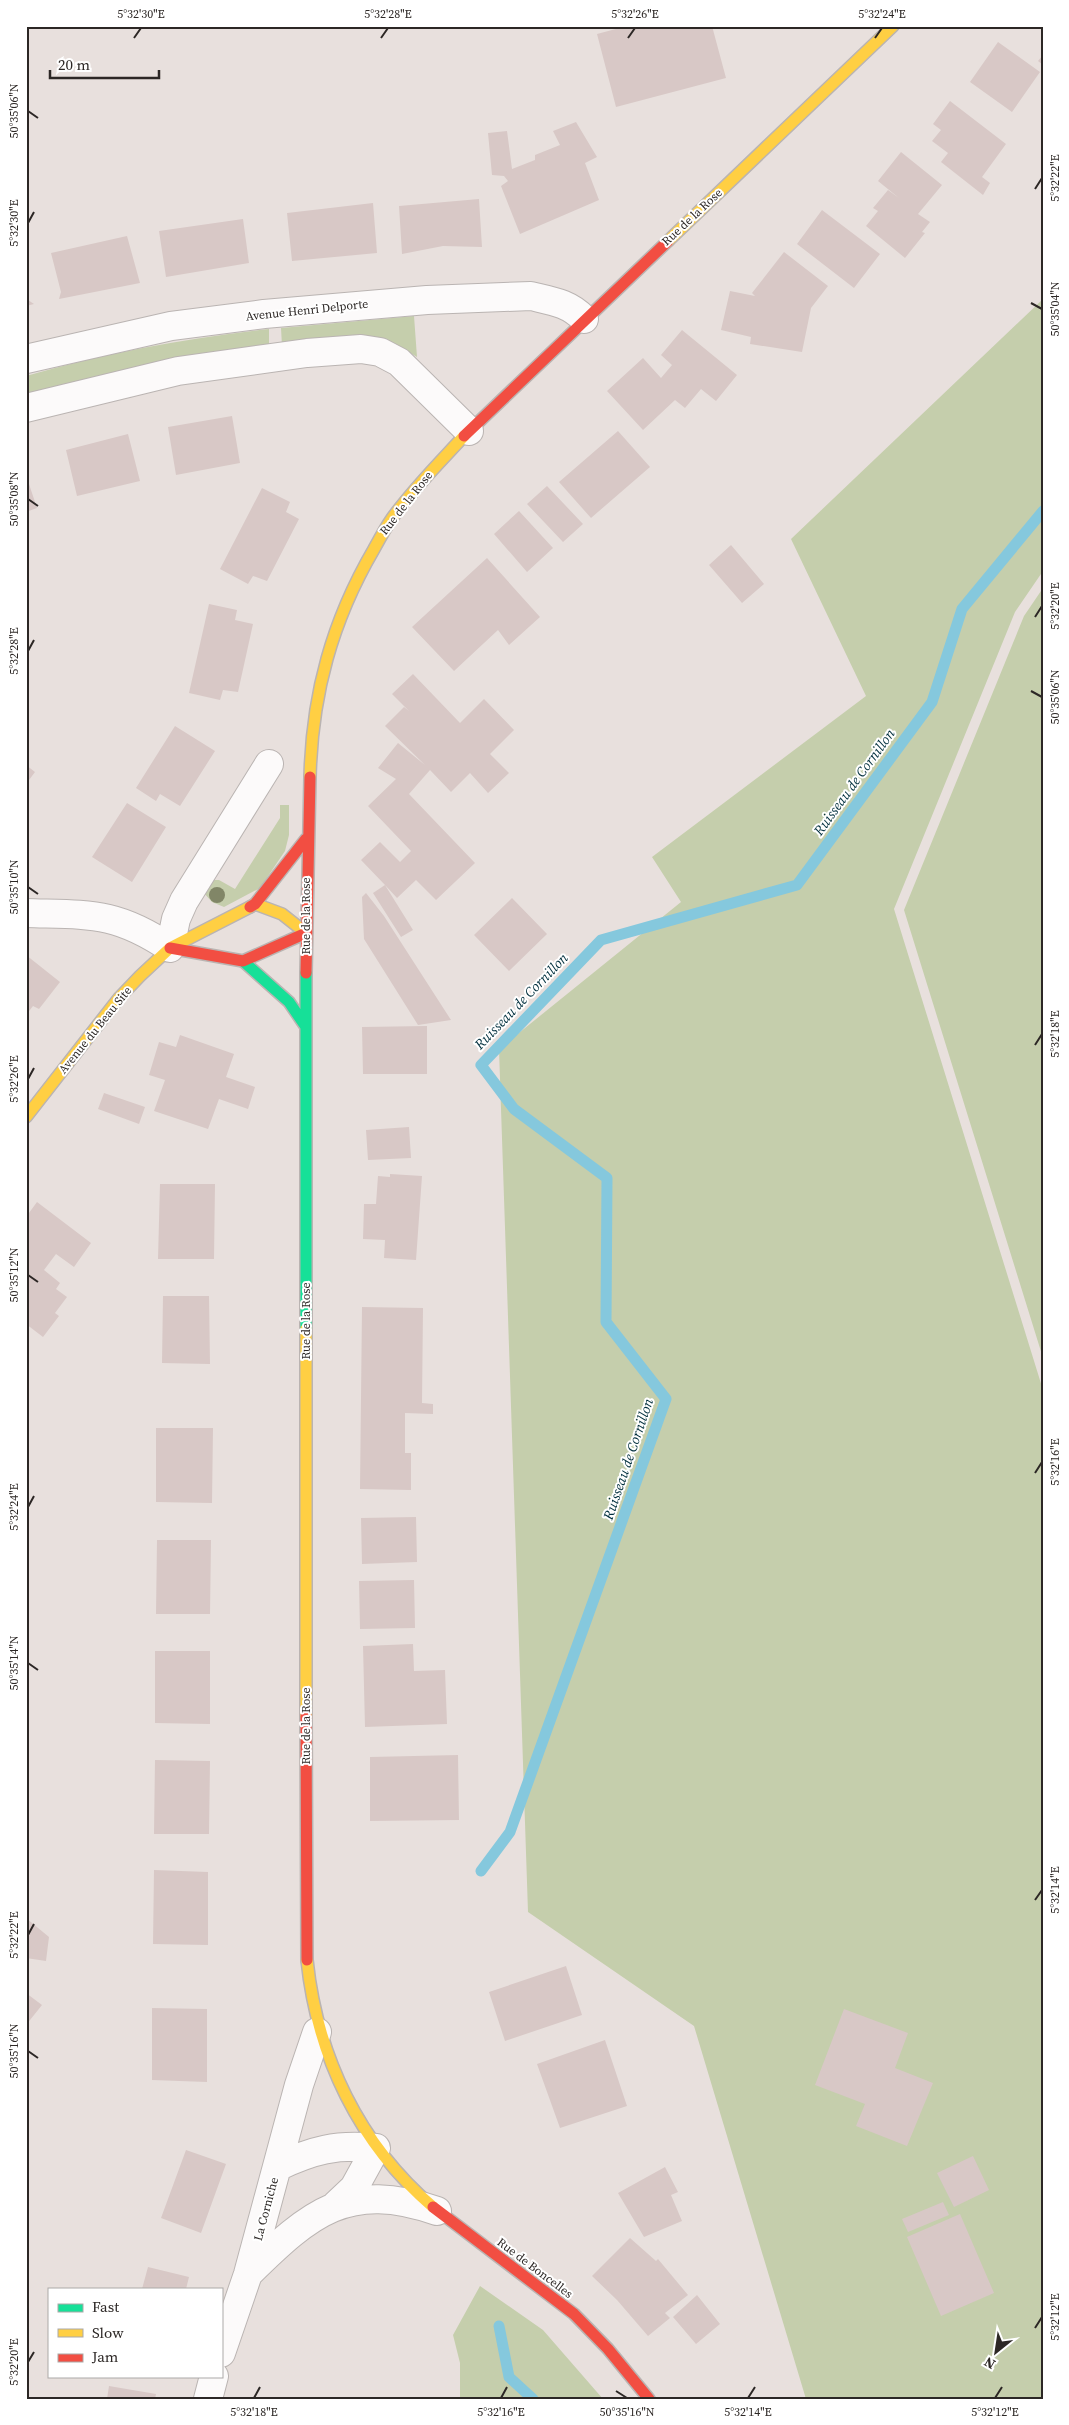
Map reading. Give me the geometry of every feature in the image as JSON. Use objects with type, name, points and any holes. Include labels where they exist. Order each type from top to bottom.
[{"type":"main road","name":"Rue de la Rose","points":[[437,2211],[402,2178],[361,2128],[340,2089],[318,2032],[307,1979],[306,839],[311,735],[322,673],[344,607],[373,548],[394,515],[413,491],[469,430],[893,26]]},
{"type":"main road","name":"Avenue du Beau Site","points":[[26,1117],[119,998],[170,948],[255,904],[306,839]]},
{"type":"main road","points":[[243,961],[290,942],[306,933],[282,914],[255,904]]},
{"type":"main road","points":[[170,948],[243,961],[289,1002],[306,1026]]},
{"type":"main road","name":"Rue de Boncelles","points":[[437,2211],[563,2304],[618,2361],[649,2399]]},
{"type":"street","name":"Avenue Henri Delporte","points":[[26,359],[171,326],[326,307],[531,296],[574,308],[584,319]]},
{"type":"street","points":[[26,408],[178,371],[308,353],[361,349],[380,352],[399,362],[469,430]]},
{"type":"street","points":[[26,913],[109,917],[147,933],[170,948],[176,919],[184,901],[269,764]]},
{"type":"street","points":[[278,2166],[299,2085],[318,2032]]},
{"type":"street","name":"La Corniche","points":[[222,2350],[248,2274],[278,2166],[329,2147],[376,2148],[354,2188],[336,2205]]},
{"type":"street","name":"La Corniche","points":[[248,2274],[300,2225],[316,2214],[336,2205],[358,2201],[400,2201],[437,2211]]},
{"type":"street","points":[[208,2399],[213,2378]]},
{"type":"green space","points":[[1043,299],[1043,571],[1015,612],[894,909],[1043,1390],[1043,2399],[806,2399],[694,2026],[528,1912],[499,1049],[681,902],[652,857],[866,696],[791,539]]},
{"type":"green space","points":[[414,316],[417,357],[394,343],[374,338],[282,346],[281,328]]},
{"type":"green space","points":[[269,329],[269,348],[28,395],[26,376],[146,347]]},
{"type":"green space","points":[[1043,588],[1043,1358],[904,910],[1024,616]]},
{"type":"green space","points":[[280,805],[289,805],[289,835],[285,851],[260,888],[224,907],[212,902],[203,892],[210,880],[219,880],[235,889],[280,818]]},
{"type":"green space","points":[[480,2286],[543,2330],[603,2399],[460,2399],[460,2363],[453,2335]]},
{"type":"building","points":[[627,26],[712,26],[726,78],[616,107],[597,34]]},
{"type":"building","points":[[998,42],[1040,72],[1012,112],[970,82]]},
{"type":"building","points":[[1043,55],[1043,65],[1038,61]]},
{"type":"building","points":[[950,101],[1006,144],[982,177],[990,183],[983,195],[941,162],[948,153],[932,141],[941,130],[933,124]]},
{"type":"building","points":[[576,122],[597,157],[585,163],[599,200],[520,234],[501,186],[508,181],[504,176],[492,175],[488,133],[507,131],[512,169],[535,160],[535,155],[560,145],[553,131]]},
{"type":"building","points":[[901,152],[942,185],[918,214],[930,222],[922,232],[925,233],[905,258],[866,226],[878,211],[873,208],[888,190],[899,198],[878,181]]},
{"type":"building","points":[[479,199],[482,247],[443,246],[402,254],[399,206]]},
{"type":"building","points":[[373,203],[377,253],[292,261],[287,213]]},
{"type":"building","points":[[822,210],[880,254],[854,288],[797,244]]},
{"type":"building","points":[[243,219],[249,263],[166,277],[159,231]]},
{"type":"building","points":[[127,236],[140,283],[59,299],[61,292],[51,253]]},
{"type":"building","points":[[784,252],[828,286],[811,308],[802,352],[750,344],[751,337],[721,330],[730,291],[755,296],[752,293]]},
{"type":"building","points":[[27,295],[28,300],[34,304],[26,306]]},
{"type":"building","points":[[682,330],[737,375],[716,401],[701,389],[685,408],[675,400],[643,430],[607,391],[643,358],[661,378],[672,365],[661,355]]},
{"type":"building","points":[[232,416],[240,463],[176,475],[168,427]]},
{"type":"building","points":[[618,431],[650,467],[591,518],[559,482]]},
{"type":"building","points":[[128,434],[140,481],[77,496],[66,450]]},
{"type":"building","points":[[26,475],[37,508],[26,512]]},
{"type":"building","points":[[547,486],[583,524],[563,542],[527,504]]},
{"type":"building","points":[[262,488],[290,502],[286,512],[299,519],[267,581],[253,576],[248,584],[220,569]]},
{"type":"building","points":[[519,511],[553,548],[527,572],[494,534]]},
{"type":"building","points":[[731,545],[764,584],[742,603],[709,565]]},
{"type":"building","points":[[487,558],[540,617],[509,645],[498,630],[454,671],[412,627]]},
{"type":"building","points":[[209,604],[237,610],[235,620],[253,624],[238,692],[223,690],[220,700],[189,693]]},
{"type":"building","points":[[413,674],[460,723],[484,699],[514,730],[490,754],[509,773],[488,793],[470,773],[451,792],[430,770],[409,794],[475,863],[436,900],[416,880],[397,898],[361,860],[380,842],[400,862],[411,851],[368,806],[396,779],[378,768],[398,743],[425,765],[385,726],[404,707],[409,711],[392,694]]},
{"type":"building","points":[[175,726],[215,751],[180,806],[160,794],[156,801],[136,788]]},
{"type":"building","points":[[26,765],[35,772],[26,784]]},
{"type":"building","points":[[127,803],[166,827],[132,882],[92,857]]},
{"type":"building","points":[[385,885],[413,930],[401,937],[373,893]]},
{"type":"building","points":[[366,893],[384,916],[451,1020],[418,1025],[364,939],[362,897]]},
{"type":"building","points":[[512,898],[547,934],[509,971],[474,935]]},
{"type":"building","points":[[26,955],[60,982],[39,1009],[33,1006],[26,1015]]},
{"type":"building","points":[[427,1026],[427,1074],[363,1074],[362,1027]]},
{"type":"building","points":[[180,1035],[234,1054],[226,1077],[255,1087],[248,1109],[219,1099],[208,1129],[154,1111],[165,1080],[149,1075],[159,1042],[176,1047]]},
{"type":"building","points":[[104,1093],[145,1107],[139,1124],[98,1109]]},
{"type":"building","points":[[409,1127],[411,1158],[368,1160],[366,1130]]},
{"type":"building","points":[[390,1174],[422,1176],[416,1260],[384,1258],[385,1240],[363,1239],[364,1204],[376,1204],[378,1176],[390,1177]]},
{"type":"building","points":[[160,1184],[215,1184],[214,1259],[158,1259]]},
{"type":"building","points":[[37,1202],[91,1243],[74,1267],[56,1254],[44,1270],[60,1283],[56,1289],[67,1297],[55,1313],[59,1316],[43,1337],[26,1324],[26,1217]]},
{"type":"building","points":[[163,1296],[209,1296],[210,1364],[162,1363]]},
{"type":"building","points":[[362,1307],[423,1308],[422,1403],[433,1404],[433,1414],[405,1413],[405,1453],[411,1453],[411,1490],[360,1489]]},
{"type":"building","points":[[156,1428],[213,1428],[212,1503],[156,1502]]},
{"type":"building","points":[[416,1517],[417,1562],[362,1564],[361,1518]]},
{"type":"building","points":[[157,1540],[211,1540],[210,1614],[156,1614]]},
{"type":"building","points":[[414,1580],[415,1628],[360,1629],[359,1581]]},
{"type":"building","points":[[413,1644],[414,1671],[445,1670],[447,1724],[365,1727],[363,1646]]},
{"type":"building","points":[[155,1651],[210,1651],[210,1724],[155,1723]]},
{"type":"building","points":[[458,1755],[459,1820],[370,1821],[370,1757]]},
{"type":"building","points":[[155,1760],[210,1761],[209,1834],[154,1834]]},
{"type":"building","points":[[154,1870],[208,1872],[208,1945],[153,1944]]},
{"type":"building","points":[[26,1918],[49,1937],[46,1961],[26,1958]]},
{"type":"building","points":[[566,1966],[582,2015],[505,2041],[489,1992]]},
{"type":"building","points":[[26,1993],[42,2005],[26,2025]]},
{"type":"building","points":[[152,2008],[207,2009],[207,2082],[152,2080]]},
{"type":"building","points":[[844,2009],[908,2033],[895,2068],[933,2083],[907,2146],[856,2126],[865,2104],[815,2085]]},
{"type":"building","points":[[605,2040],[627,2106],[560,2128],[537,2064]]},
{"type":"building","points":[[186,2150],[226,2164],[201,2233],[161,2218]]},
{"type":"building","points":[[973,2156],[989,2190],[954,2207],[937,2173]]},
{"type":"building","points":[[665,2167],[678,2192],[671,2195],[682,2221],[644,2237],[618,2193]]},
{"type":"building","points":[[943,2202],[949,2215],[908,2232],[902,2219]]},
{"type":"building","points":[[960,2214],[994,2293],[941,2316],[907,2237]]},
{"type":"building","points":[[630,2238],[656,2261],[658,2259],[688,2295],[665,2313],[670,2318],[648,2336],[617,2300],[592,2276]]},
{"type":"building","points":[[148,2267],[189,2277],[186,2288],[142,2288]]},
{"type":"building","points":[[697,2295],[720,2324],[696,2344],[673,2317]]},
{"type":"building","points":[[109,2386],[156,2394],[155,2399],[107,2399]]},
{"type":"waterway","name":"Ruisseau de Cornillon","points":[[481,1871],[510,1832],[666,1399],[606,1322],[607,1178],[514,1109],[481,1065],[601,940],[797,885],[932,702],[962,609],[1043,511]]},
{"type":"waterway","name":"Ruisseau de Cornillon","points":[[499,2326],[509,2377],[533,2399]]},
{"type":"traffic: fast","points":[[243,961],[289,1002],[306,1027]]},
{"type":"traffic: fast","points":[[306,973],[306,1329]]},
{"type":"traffic: slow","points":[[668,241],[893,26]]},
{"type":"traffic: slow","points":[[310,777],[315,716],[320,687],[336,631],[359,576],[393,517],[420,483],[464,436]]},
{"type":"traffic: slow","points":[[255,904],[282,914],[306,933]]},
{"type":"traffic: slow","points":[[26,1117],[119,998],[140,976],[170,948],[250,907]]},
{"type":"traffic: slow","points":[[306,1329],[306,1716]]},
{"type":"traffic: slow","points":[[307,1960],[312,1996],[320,2030],[346,2096],[363,2126],[383,2155],[433,2207]]},
{"type":"traffic: jam","points":[[464,436],[668,241]]},
{"type":"traffic: jam","points":[[306,973],[310,777]]},
{"type":"traffic: jam","points":[[250,907],[255,904],[306,839]]},
{"type":"traffic: jam","points":[[170,948],[243,961],[306,933]]},
{"type":"traffic: jam","points":[[306,1716],[307,1960]]},
{"type":"traffic: jam","points":[[433,2207],[574,2314],[608,2349],[649,2399]]}]
